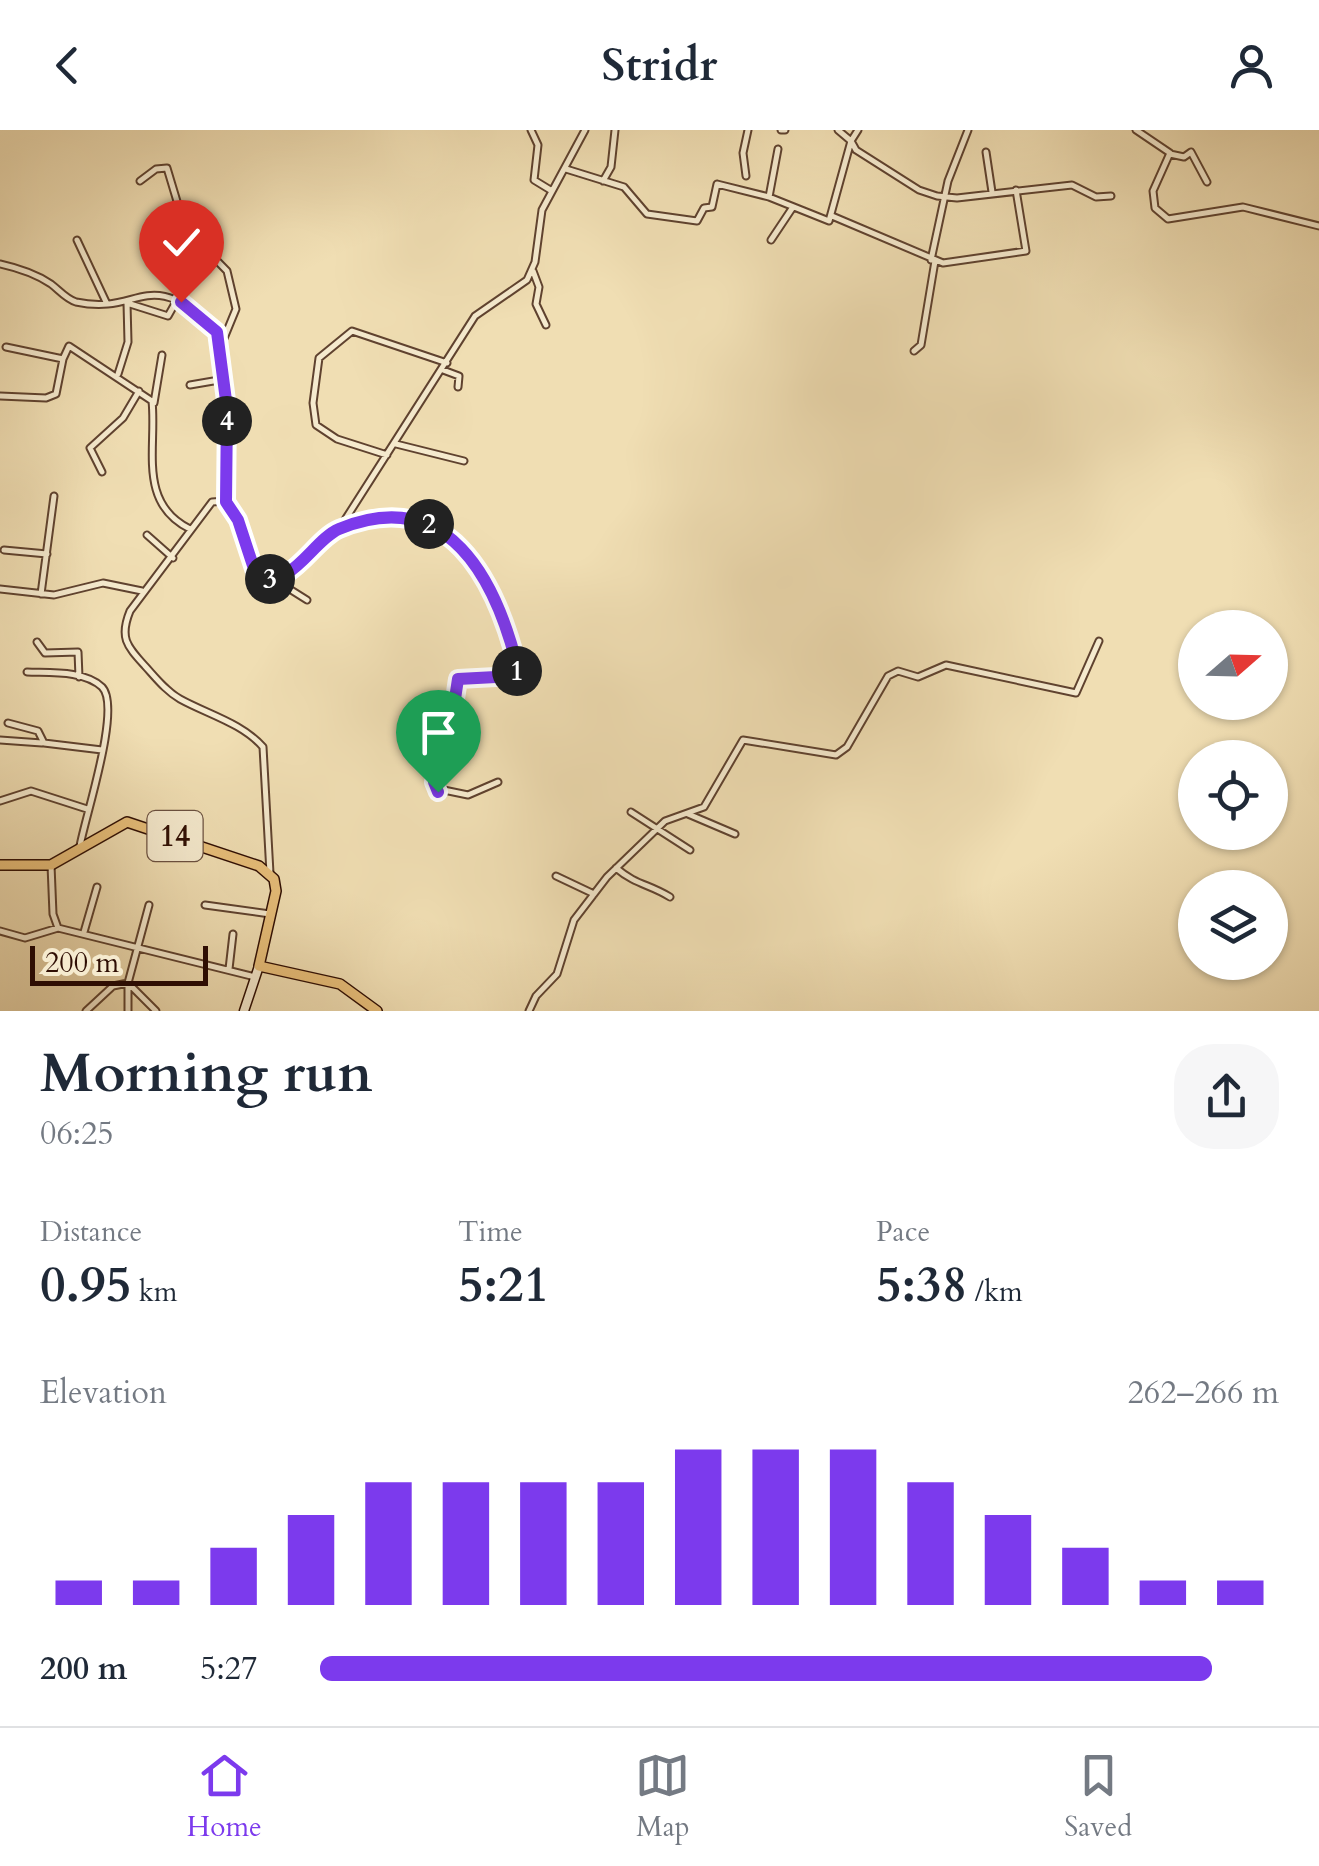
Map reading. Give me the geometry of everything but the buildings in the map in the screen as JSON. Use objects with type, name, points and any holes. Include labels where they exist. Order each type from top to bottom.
[{"type":"highway","name":"14","points":[[0,864],[51,865],[114,826],[136,823],[270,874]]},
{"type":"highway","name":"14","points":[[28,867],[64,855]]},
{"type":"highway","points":[[270,874],[276,891],[274,910],[260,966],[340,984],[377,1011]]},
{"type":"main road","points":[[244,1011],[260,966]]},
{"type":"street","points":[[532,130],[538,145],[534,180],[552,190]]},
{"type":"street","points":[[0,264],[41,278],[73,301],[126,302],[151,292],[176,300],[214,326],[225,380],[226,502],[238,520],[255,575],[262,580],[272,578],[311,555],[336,530],[396,444],[475,316],[520,288],[532,271],[538,222],[585,130]]},
{"type":"street","points":[[603,182],[612,167],[615,130]]},
{"type":"street","points":[[746,176],[743,152],[748,130]]},
{"type":"street","points":[[838,130],[875,164],[919,190],[944,197],[1072,185],[1096,197],[1112,196]]},
{"type":"street","points":[[566,169],[624,186],[648,214],[696,221],[704,208],[712,207],[717,184],[769,197],[826,222],[832,216],[851,141],[858,130]]},
{"type":"street","points":[[914,351],[921,344],[944,197],[968,130]]},
{"type":"street","points":[[1136,130],[1170,154],[1184,157],[1191,152],[1207,182]]},
{"type":"street","points":[[769,197],[778,149]]},
{"type":"street","points":[[986,152],[992,192]]},
{"type":"street","points":[[1170,154],[1152,196],[1154,208],[1168,218],[1243,208],[1319,226]]},
{"type":"street","points":[[140,181],[156,169],[167,168],[185,228],[226,268],[236,308],[219,350]]},
{"type":"street","points":[[832,216],[933,260],[958,263],[1023,254],[1027,248],[1016,190]]},
{"type":"street","points":[[771,240],[793,207]]},
{"type":"street","points":[[77,240],[107,304]]},
{"type":"street","points":[[126,302],[166,316],[190,277],[171,268],[186,250]]},
{"type":"street","points":[[532,271],[539,287],[536,304],[546,325]]},
{"type":"street","points":[[118,374],[128,342],[126,302]]},
{"type":"street","points":[[387,455],[337,438],[316,425],[313,403],[319,358],[352,331],[447,363]]},
{"type":"street","points":[[0,396],[46,398],[56,394],[63,358],[70,346],[118,374],[154,404]]},
{"type":"street","points":[[6,347],[63,358]]},
{"type":"street","points":[[162,355],[152,453],[160,504],[165,514],[190,529]]},
{"type":"street","points":[[443,370],[459,376],[458,387]]},
{"type":"street","points":[[190,385],[225,380]]},
{"type":"street","points":[[102,472],[90,448],[123,418],[139,390]]},
{"type":"street","points":[[396,444],[464,461]]},
{"type":"street","points":[[41,594],[54,496]]},
{"type":"street","points":[[226,502],[206,504],[173,558],[142,590],[124,626],[128,649],[173,694],[246,733],[262,747],[270,874]]},
{"type":"street","points":[[336,530],[414,518],[444,532],[474,561],[518,669],[496,677],[458,679],[450,732],[434,786],[438,792],[468,795],[498,782]]},
{"type":"street","points":[[147,535],[173,558]]},
{"type":"street","points":[[4,550],[47,554]]},
{"type":"street","points":[[272,578],[307,600]]},
{"type":"street","points":[[0,589],[41,594],[104,584],[142,590]]},
{"type":"street","points":[[37,642],[45,653],[78,652],[80,676]]},
{"type":"street","points":[[529,1011],[540,990],[557,974],[569,932],[594,894],[658,828],[707,804],[743,740],[830,757],[840,753],[892,673],[918,677],[946,664],[1073,693],[1099,642]]},
{"type":"street","points":[[26,672],[80,676],[100,685],[107,695],[109,717],[80,846]]},
{"type":"street","points":[[8,723],[38,731],[44,743]]},
{"type":"street","points":[[0,740],[102,750]]},
{"type":"street","points":[[0,801],[31,791],[87,809]]},
{"type":"street","points":[[630,812],[690,850]]},
{"type":"street","points":[[686,812],[735,834]]},
{"type":"street","points":[[51,865],[53,914],[58,928]]},
{"type":"street","points":[[616,868],[635,884],[670,897]]},
{"type":"street","points":[[556,876],[594,894]]},
{"type":"street","points":[[84,932],[97,887]]},
{"type":"street","points":[[128,1011],[128,983],[149,905]]},
{"type":"street","points":[[205,905],[274,910]]},
{"type":"street","points":[[0,931],[25,938],[58,928],[84,932],[255,977]]},
{"type":"street","points":[[229,969],[234,934]]},
{"type":"street","points":[[86,1011],[113,986],[128,983]]},
{"type":"street","points":[[128,983],[156,1011]]},
{"type":"route","points":[[181,302],[217,332],[227,408],[226,502],[238,520],[257,578],[272,578],[296,566],[336,530],[399,518],[414,518],[444,532],[461,544],[478,568],[499,612],[518,669],[496,677],[458,679],[450,732],[434,782],[438,792]]}]
